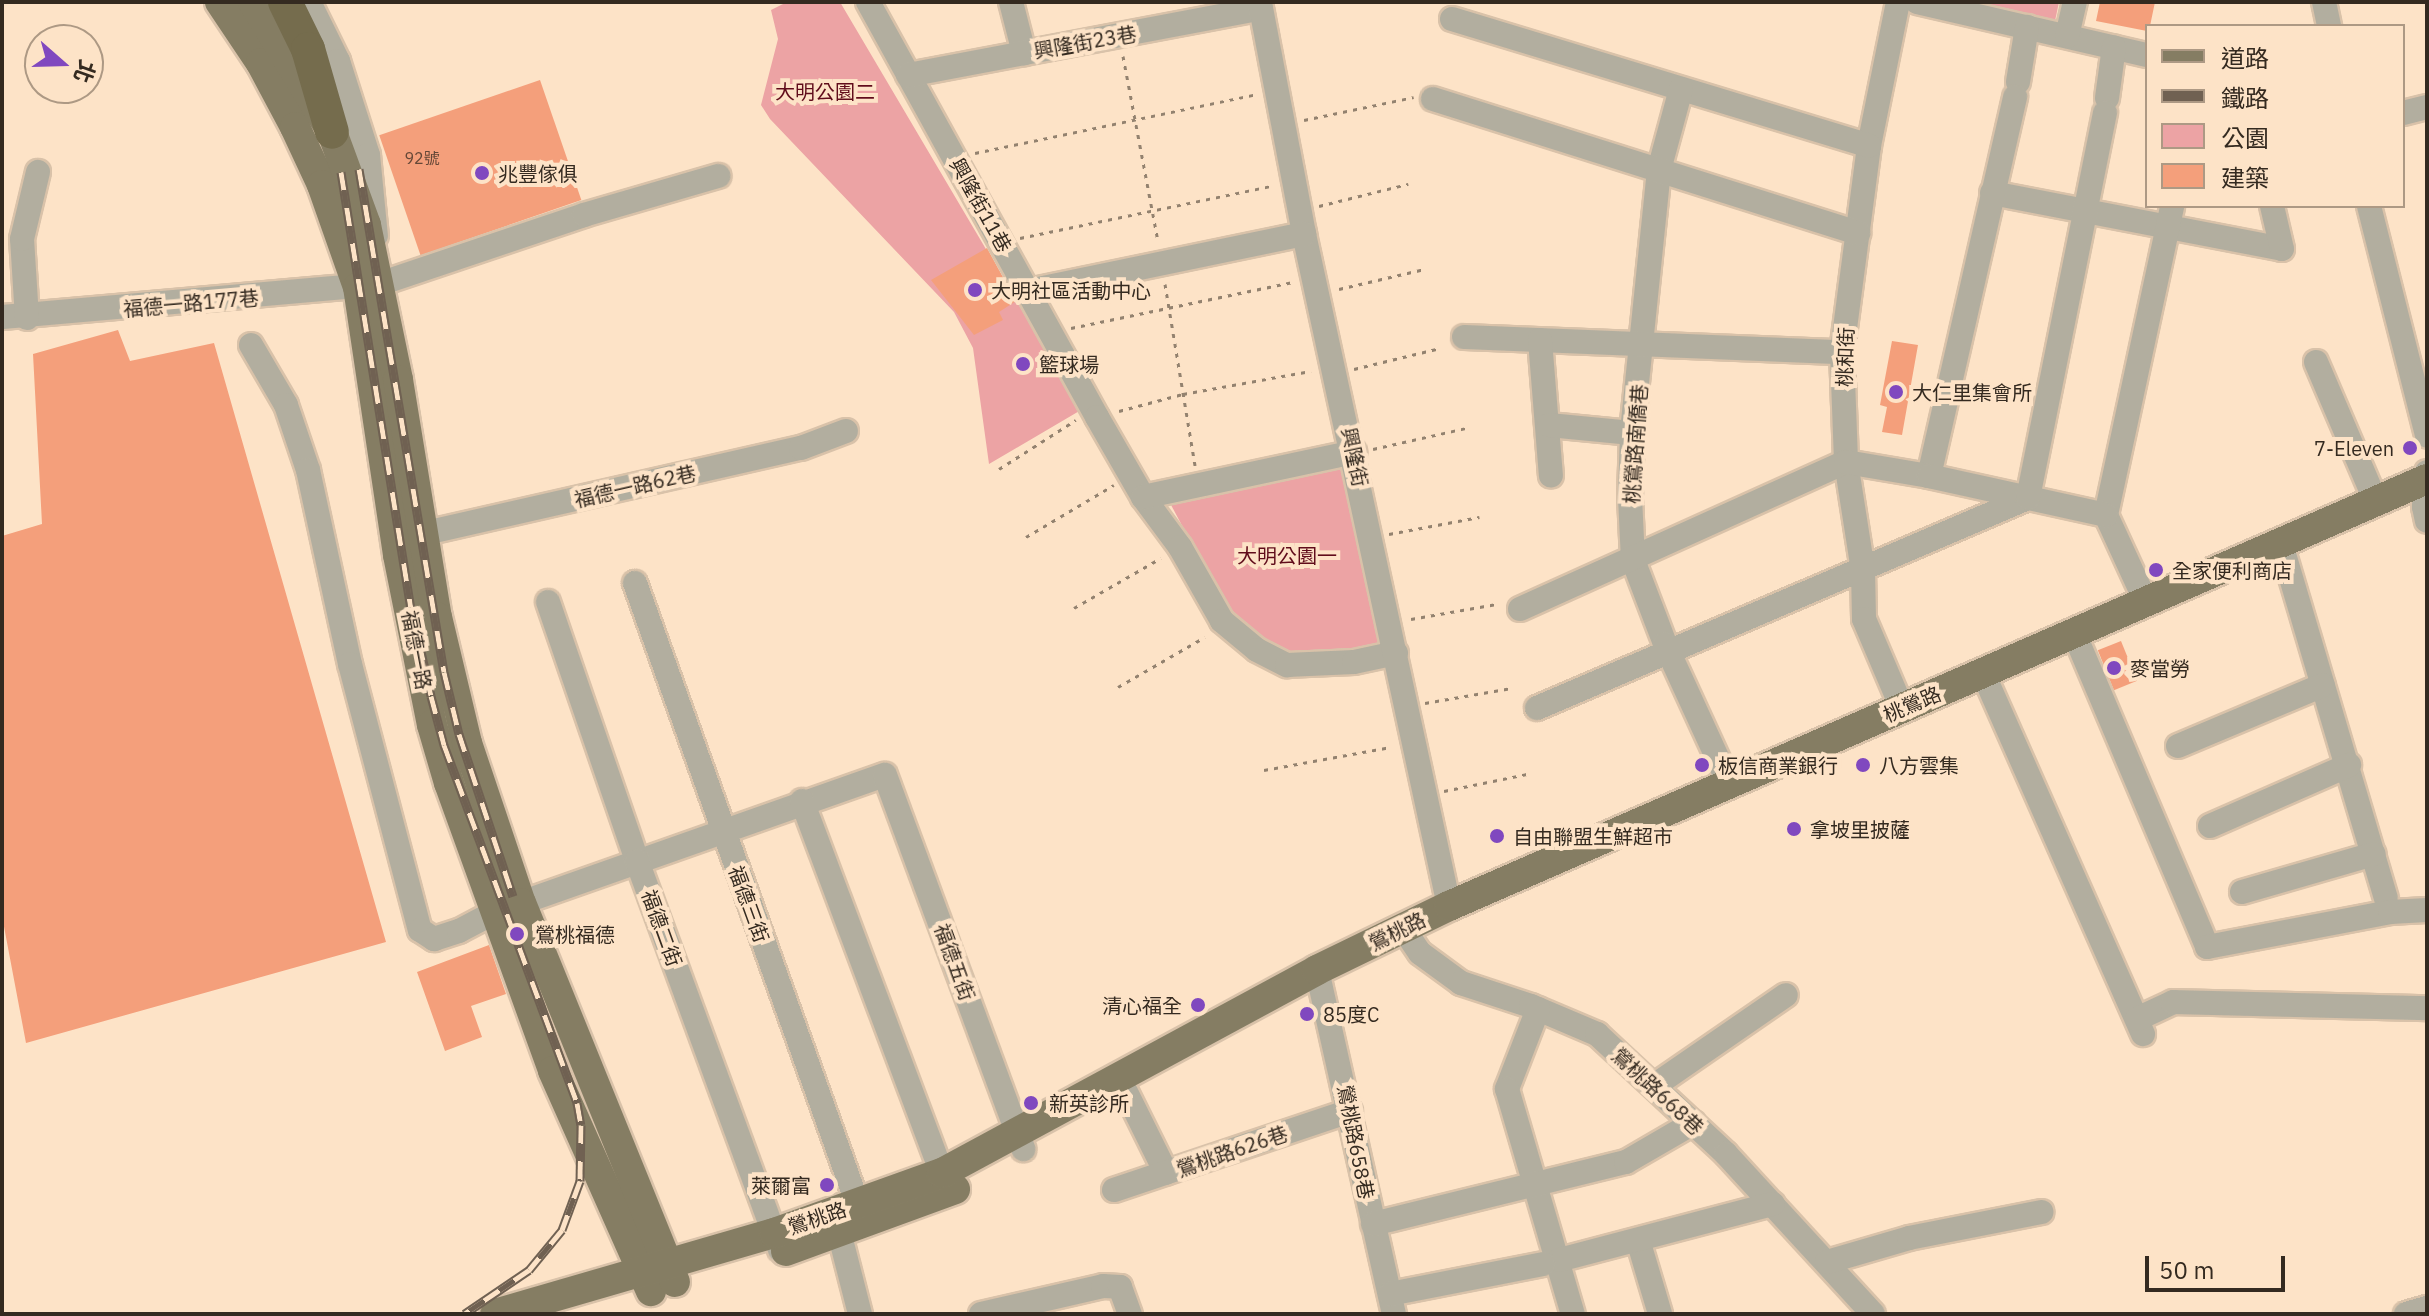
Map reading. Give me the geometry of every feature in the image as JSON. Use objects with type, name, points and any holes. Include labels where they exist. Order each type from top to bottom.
[{"type":"highway","points":[[285,2],[308,49],[332,132]]},
{"type":"main road","name":"福德一路","points":[[220,2],[261,63],[371,281],[421,534],[467,743],[508,907]]},
{"type":"main road","name":"福德一路","points":[[253,2],[332,132],[366,225],[398,555],[432,725],[660,1279]]},
{"type":"main road","name":"桃鶯路","points":[[1449,906],[2281,544],[2426,477]]},
{"type":"main road","name":"鶯桃路","points":[[495,1314],[660,1279],[778,1243],[945,1183],[1320,978],[1408,936],[1433,934],[1449,906]]},
{"type":"main road","name":"鶯桃路","points":[[1020,1140],[1126,1092],[1320,978]]},
{"type":"main road","name":"鶯桃路","points":[[575,1314],[660,1279]]},
{"type":"street","points":[[309,2],[338,61],[368,155],[375,202],[371,281]]},
{"type":"street","name":"興隆街11巷","points":[[868,2],[1143,497],[1180,547],[1226,625],[1257,650],[1287,665],[1354,662],[1396,653]]},
{"type":"street","points":[[1011,2],[1024,53]]},
{"type":"street","name":"桃和街","points":[[1898,2],[1869,146],[1842,352],[1846,462],[1863,570],[1864,619],[1902,708]]},
{"type":"street","points":[[1917,2],[2145,55]]},
{"type":"street","points":[[2067,36],[2075,2]]},
{"type":"street","points":[[2324,2],[2329,24]]},
{"type":"street","name":"興隆街23巷","points":[[908,75],[1261,8]]},
{"type":"street","name":"興隆街","points":[[1261,8],[1302,222],[1449,906]]},
{"type":"street","points":[[1452,19],[1869,146]]},
{"type":"street","points":[[1929,476],[2016,90],[2027,27]]},
{"type":"street","points":[[2028,498],[2106,106],[2114,47]]},
{"type":"street","name":"桃鶯路南僑巷","points":[[1681,89],[1659,170],[1644,343],[1632,433],[1630,497],[1633,560],[1669,654],[1729,783]]},
{"type":"street","points":[[1425,98],[1858,233]]},
{"type":"street","points":[[2405,112],[2427,107]]},
{"type":"street","points":[[27,318],[22,239],[38,172]]},
{"type":"street","name":"福德一路177巷","points":[[2,317],[27,318],[371,281],[718,176]]},
{"type":"street","points":[[1992,193],[2084,211],[2170,217],[2282,249],[2272,208]]},
{"type":"street","points":[[2370,208],[2427,436]]},
{"type":"street","points":[[2146,602],[2106,515],[2170,217]]},
{"type":"street","points":[[1028,291],[1302,222]]},
{"type":"street","points":[[1464,337],[1842,352]]},
{"type":"street","points":[[1540,340],[1551,476]]},
{"type":"street","points":[[251,345],[286,405],[308,470],[350,664],[420,930],[434,939],[459,931],[508,907],[802,801],[945,1183]]},
{"type":"street","points":[[2316,362],[2376,502]]},
{"type":"street","points":[[1549,425],[1632,433]]},
{"type":"street","name":"福德一路62巷","points":[[421,534],[801,448],[846,431]]},
{"type":"street","points":[[1143,497],[1354,453]]},
{"type":"street","points":[[1508,606],[1633,560],[1846,462],[1929,476],[2106,515]]},
{"type":"street","points":[[2426,477],[2424,507],[2427,521]]},
{"type":"street","points":[[1537,708],[2028,498]]},
{"type":"street","points":[[2281,544],[2386,898]]},
{"type":"street","name":"福德三街","points":[[635,583],[722,830],[849,1219],[860,1314]]},
{"type":"street","name":"福德二街","points":[[548,602],[637,861],[778,1243]]},
{"type":"street","points":[[2074,633],[2207,947],[2390,912],[2427,910]]},
{"type":"street","points":[[1983,673],[2140,1027],[2173,1002],[2427,1008]]},
{"type":"street","points":[[2178,746],[2323,685]]},
{"type":"street","points":[[2210,826],[2349,765]]},
{"type":"street","name":"福德五街","points":[[802,801],[885,775],[1020,1140]]},
{"type":"street","points":[[2242,892],[2374,854]]},
{"type":"street","name":"鶯桃路668巷","points":[[1408,936],[1461,983],[1538,1009],[1597,1034],[1693,1123],[1773,1204],[1873,1314]]},
{"type":"street","name":"鶯桃路658巷","points":[[1320,978],[1392,1304]]},
{"type":"street","points":[[1654,1086],[1786,995]]},
{"type":"street","points":[[1538,1009],[1507,1089],[1536,1185],[1551,1262],[1573,1314]]},
{"type":"street","points":[[1126,1092],[1166,1173]]},
{"type":"street","name":"鶯桃路626巷","points":[[1114,1190],[1350,1111]]},
{"type":"street","points":[[1373,1224],[1626,1162],[1693,1123]]},
{"type":"street","points":[[1392,1304],[1773,1204]]},
{"type":"street","points":[[1827,1262],[1909,1238],[2041,1212]]},
{"type":"street","points":[[1638,1240],[1660,1314]]},
{"type":"street","points":[[981,1314],[1103,1286],[1120,1287],[1130,1314]]},
{"type":"street","points":[[2406,1314],[2427,1308]]},
{"type":"path","points":[[954,158],[1277,90]]},
{"type":"path","points":[[1283,125],[1425,98]]},
{"type":"path","points":[[1001,242],[1294,182]]},
{"type":"path","points":[[1302,222],[1408,184]]},
{"type":"path","points":[[1051,332],[1425,269]]},
{"type":"path","points":[[999,469],[1095,413],[1440,348]]},
{"type":"path","points":[[1354,453],[1466,428]]},
{"type":"path","points":[[1026,537],[1131,475]]},
{"type":"path","points":[[1372,537],[1479,517]]},
{"type":"path","points":[[1074,608],[1180,547]]},
{"type":"path","points":[[1389,622],[1508,606]]},
{"type":"path","points":[[1118,687],[1226,625]]},
{"type":"path","points":[[1407,706],[1512,688]]},
{"type":"path","points":[[1264,770],[1415,743]]},
{"type":"path","points":[[1425,794],[1527,774]]},
{"type":"green space","name":"大明公園二","points":[[787,2],[840,2],[1081,410],[989,464],[973,348],[954,312],[770,119],[761,105],[778,39],[771,10]]},
{"type":"green space","points":[[1952,2],[2059,2],[2055,21]]},
{"type":"green space","name":"大明公園一","points":[[1336,465],[1348,475],[1384,642],[1341,652],[1293,654],[1269,645],[1237,618],[1221,599],[1170,503]]},
{"type":"building","points":[[2100,2],[2155,2],[2150,24],[2145,24],[2145,31],[2096,21]]},
{"type":"building","name":"兆豐傢俱","points":[[540,80],[581,200],[421,255],[379,135]]},
{"type":"building","name":"大明社區活動中心","points":[[987,248],[1016,301],[999,312],[1003,320],[974,335],[931,280]]},
{"type":"building","points":[[118,330],[130,361],[214,343],[386,942],[26,1043],[2,916],[2,536],[42,524],[33,354]]},
{"type":"building","name":"大仁里集會所","points":[[1892,341],[1918,345],[1902,435],[1882,432],[1887,407],[1880,405]]},
{"type":"building","name":"麥當勞","points":[[2121,641],[2137,681],[2114,690],[2098,650]]},
{"type":"building","points":[[489,945],[506,994],[471,1006],[482,1037],[445,1051],[417,972]]},
{"type":"railway","points":[[359,169],[444,672],[459,734],[513,896]]},
{"type":"railway","points":[[341,172],[411,607],[431,696],[444,745],[577,1103],[581,1125],[580,1181],[562,1230],[529,1270],[464,1314]]},
{"type":"place","name":"兆豐傢俱","points":[[482,173]]},
{"type":"place","name":"大明社區活動中心","points":[[975,290]]},
{"type":"place","name":"籃球場","points":[[1023,364]]},
{"type":"place","name":"大仁里集會所","points":[[1896,392]]},
{"type":"place","name":"7-Eleven","points":[[2410,448]]},
{"type":"place","name":"全家便利商店","points":[[2156,570]]},
{"type":"place","name":"麥當勞","points":[[2114,668]]},
{"type":"place","name":"板信商業銀行","points":[[1702,765]]},
{"type":"place","name":"八方雲集","points":[[1863,765]]},
{"type":"place","name":"拿坡里披薩","points":[[1794,829]]},
{"type":"place","name":"自由聯盟生鮮超市","points":[[1497,836]]},
{"type":"place","name":"鶯桃福德","points":[[517,934]]},
{"type":"place","name":"清心福全","points":[[1198,1005]]},
{"type":"place","name":"85度C","points":[[1307,1014]]},
{"type":"place","name":"新英診所","points":[[1031,1103]]},
{"type":"place","name":"萊爾富","points":[[827,1185]]}]
